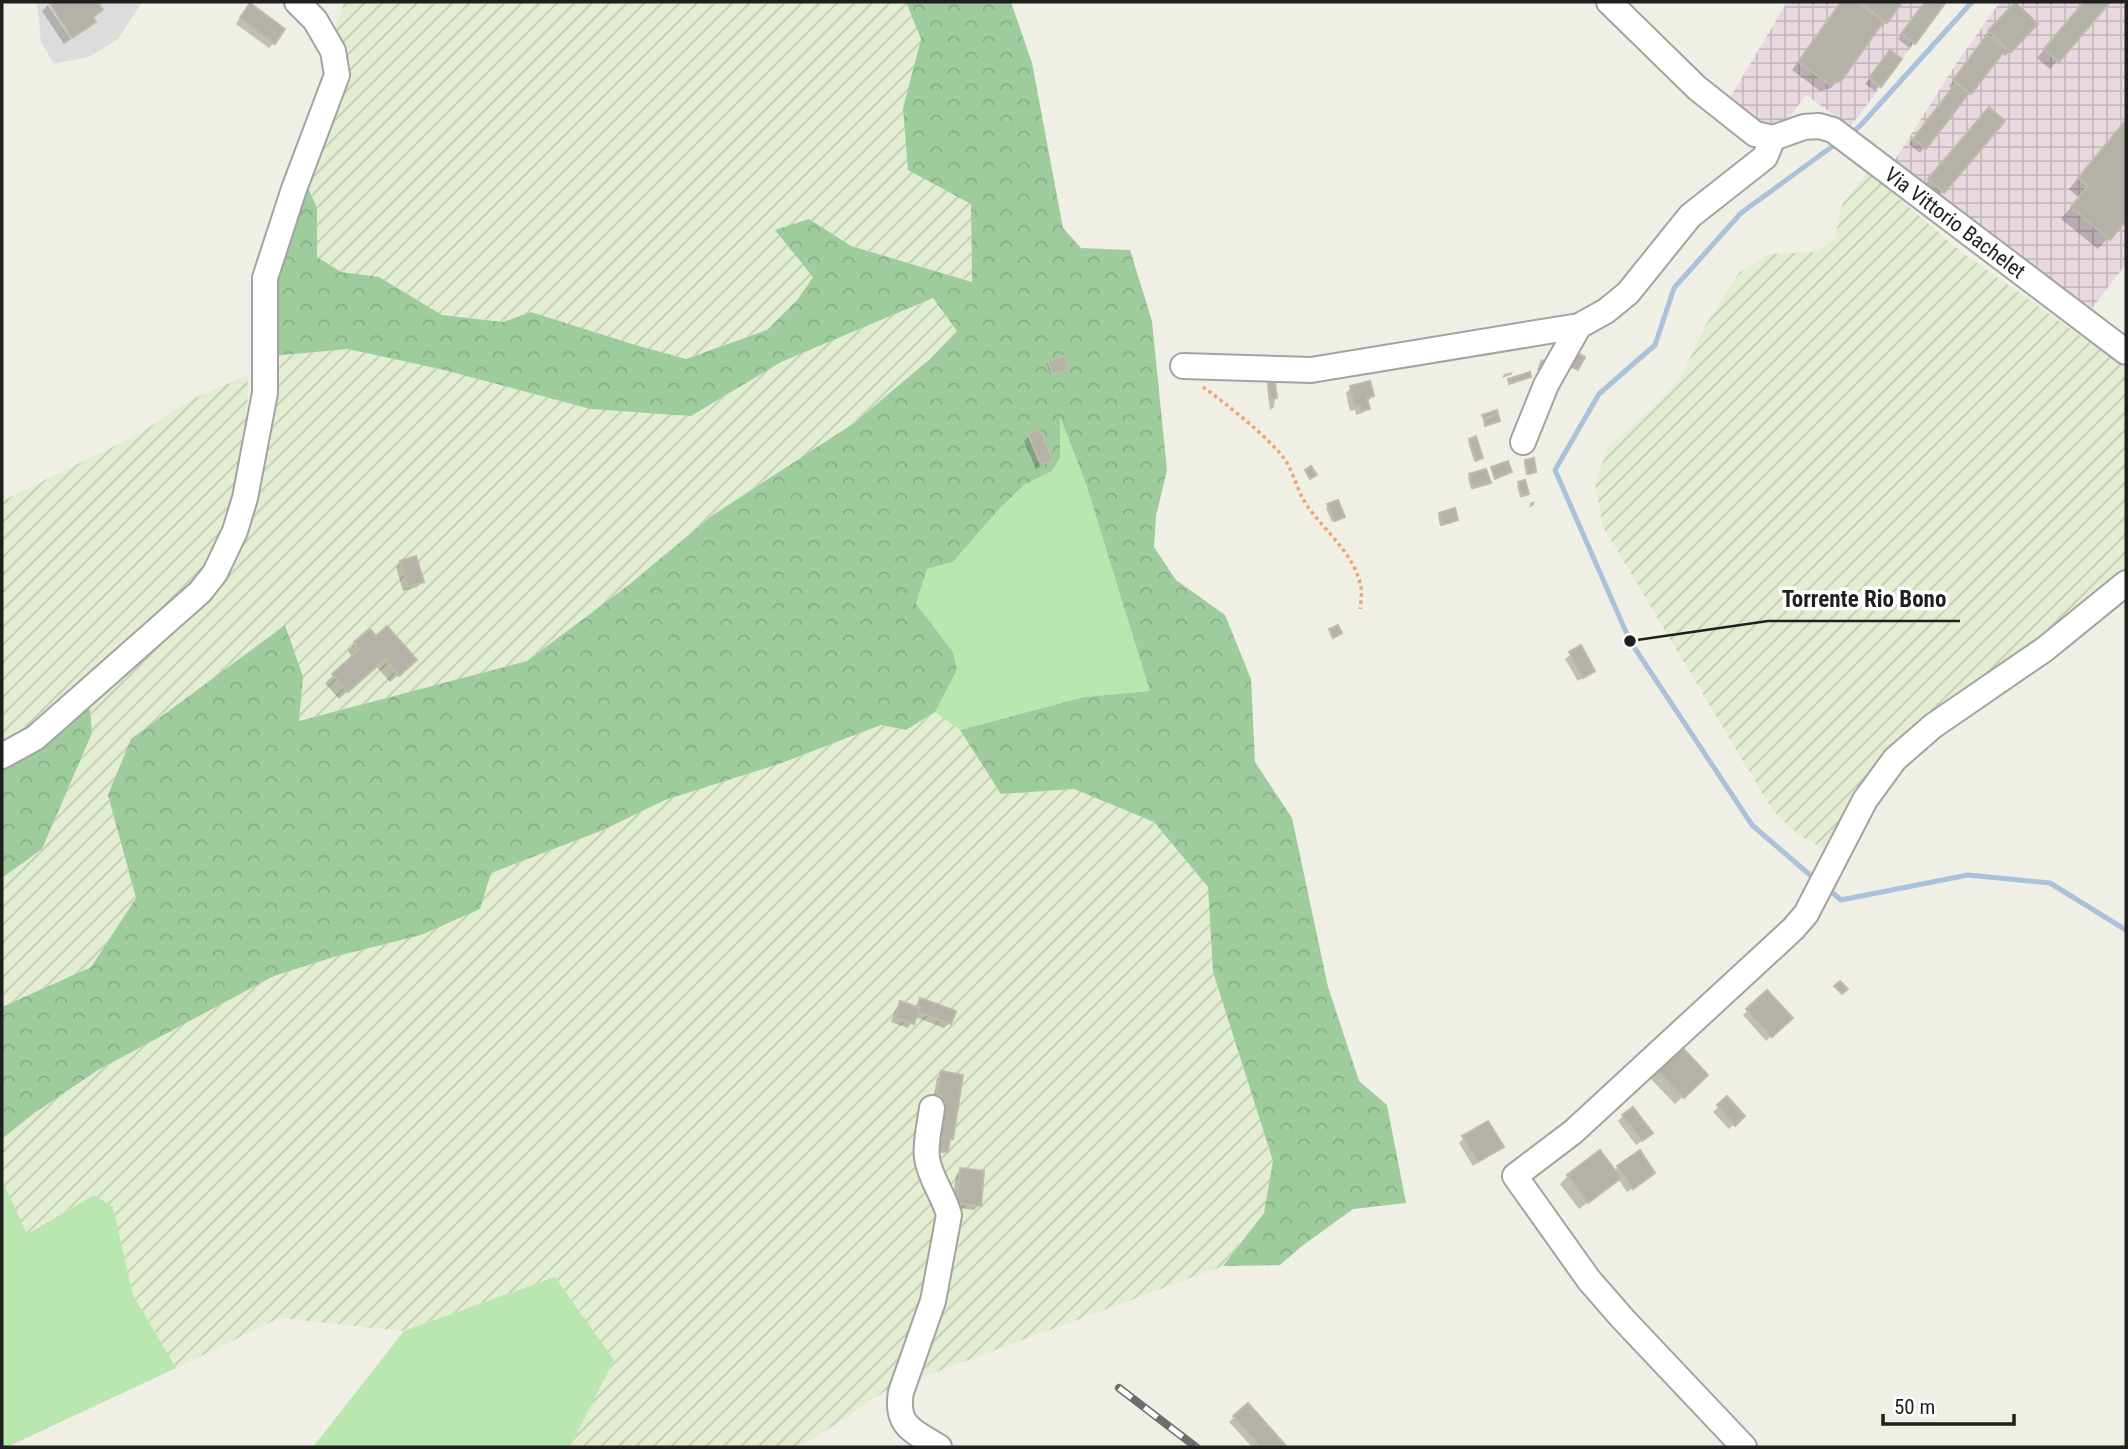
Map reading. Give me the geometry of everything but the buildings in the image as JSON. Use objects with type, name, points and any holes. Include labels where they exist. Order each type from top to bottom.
[{"type":"street","points":[[2,756],[35,738],[200,592],[215,573],[235,531],[245,498],[265,393],[265,278],[337,75],[333,51],[314,20],[297,2]]},
{"type":"street","points":[[1183,366],[1311,370],[1579,326],[1606,311],[1628,293],[1690,216],[1765,157],[1773,138],[1755,134],[1735,120],[1697,88],[1609,2]]},
{"type":"street","name":"Via Vittorio Bachelet","points":[[1773,138],[1804,127],[1819,126],[1833,130],[2126,352]]},
{"type":"street","points":[[1523,442],[1546,385],[1579,326]]},
{"type":"street","points":[[1744,1447],[1589,1280],[1515,1176],[1573,1132],[1794,929],[1806,914],[1865,800],[1895,759],[1933,726],[2045,649],[2126,583]]},
{"type":"street","points":[[932,1108],[927,1157],[949,1215],[933,1301],[898,1407],[903,1422],[911,1430],[939,1447]]},
{"type":"path","points":[[1183,366],[1188,376],[1237,414],[1276,449],[1287,463],[1296,487],[1308,507],[1355,570],[1361,588],[1360,609]]},
{"type":"shaded area","points":[[37,2],[142,2],[118,39],[91,56],[54,64],[41,42]]},
{"type":"shaded area","points":[[1787,2],[1946,2],[1846,132],[1837,117],[1806,95],[1781,128],[1763,127],[1728,101]]},
{"type":"shaded area","points":[[2000,2],[2126,2],[2126,264],[2089,312],[1891,166],[1958,61]]},
{"type":"green space","points":[[344,2],[906,2],[921,39],[903,108],[971,204],[972,282],[851,246],[809,219],[813,277],[798,299],[767,330],[686,359],[531,312],[504,322],[442,315],[379,277],[341,272],[317,257],[317,208],[304,179],[333,36]]},
{"type":"green space","points":[[906,2],[1011,2],[1032,63],[1063,228],[1081,248],[1130,250],[1152,321],[1167,470],[1156,516],[1154,547],[1176,580],[1225,615],[1251,679],[1255,762],[1292,818],[1328,987],[1359,1081],[1387,1105],[1406,1203],[1353,1209],[1280,1265],[1223,1266],[1264,1213],[1273,1161],[1213,972],[1208,887],[1154,822],[1074,789],[1001,794],[960,730],[1084,697],[1150,691],[1087,487],[1060,417],[1060,458],[1052,471],[1024,485],[998,510],[953,562],[927,569],[916,604],[953,652],[957,670],[935,712],[906,730],[881,725],[779,764],[665,800],[603,830],[491,873],[480,909],[421,935],[337,956],[274,976],[98,1070],[33,1114],[2,1139],[2,1007],[91,967],[136,898],[108,795],[131,739],[285,625],[303,677],[299,721],[527,661],[630,584],[710,517],[854,423],[930,359],[957,331],[933,298],[781,362],[691,416],[591,409],[440,369],[348,349],[272,356],[271,290],[304,179],[317,208],[317,257],[341,272],[379,277],[442,315],[503,322],[531,312],[686,359],[767,330],[798,299],[813,277],[775,230],[809,219],[851,246],[972,282],[971,204],[908,170],[903,108],[921,39]]},
{"type":"green space","points":[[1868,172],[1960,251],[2126,368],[2126,570],[2042,639],[1930,718],[1826,850],[1800,836],[1773,811],[1603,527],[1595,484],[1608,447],[1655,406],[1681,378],[1704,328],[1739,273],[1768,254],[1816,252],[1835,239],[1842,204]]},
{"type":"green space","points":[[933,298],[957,331],[930,359],[854,423],[710,517],[630,584],[527,661],[299,721],[303,677],[108,795],[136,898],[91,967],[2,1007],[2,878],[42,849],[92,733],[89,699],[211,589],[272,356],[348,349],[691,416],[781,362]]},
{"type":"green space","points":[[248,375],[247,434],[234,515],[201,584],[2,747],[2,501],[139,434],[190,400]]},
{"type":"green space","points":[[1059,415],[1087,487],[1151,691],[1084,697],[960,730],[935,712],[957,670],[916,604],[927,569],[953,562],[998,510],[1024,485],[1052,471]]},
{"type":"green space","points":[[89,699],[92,733],[42,849],[2,878],[2,767]]},
{"type":"green space","points":[[935,712],[960,730],[1001,794],[1074,789],[1154,822],[1208,887],[1213,972],[1273,1161],[1264,1213],[1223,1266],[887,1390],[797,1447],[570,1447],[614,1360],[555,1277],[404,1331],[279,1318],[176,1368],[133,1295],[113,1207],[94,1195],[26,1234],[2,1180],[2,1139],[33,1114],[98,1070],[274,976],[337,956],[491,873],[603,830],[665,800],[779,764],[881,725],[906,730]]},
{"type":"green space","points":[[2,1180],[27,1234],[94,1195],[113,1207],[133,1295],[176,1368],[7,1447],[2,1447]]},
{"type":"green space","points":[[555,1277],[614,1360],[570,1447],[313,1447],[404,1331]]},
{"type":"waterway","points":[[1851,133],[1972,2]]},
{"type":"waterway","points":[[1817,881],[1752,825],[1630,641],[1555,470],[1599,394],[1655,345],[1674,288],[1741,213],[1837,143]]},
{"type":"waterway","points":[[1828,889],[1841,900],[1968,875],[2050,883],[2126,930]]},
{"type":"railway","points":[[1119,1388],[1196,1447]]},
{"type":"place","name":"Torrente Rio Bono","points":[[1630,641]]}]
